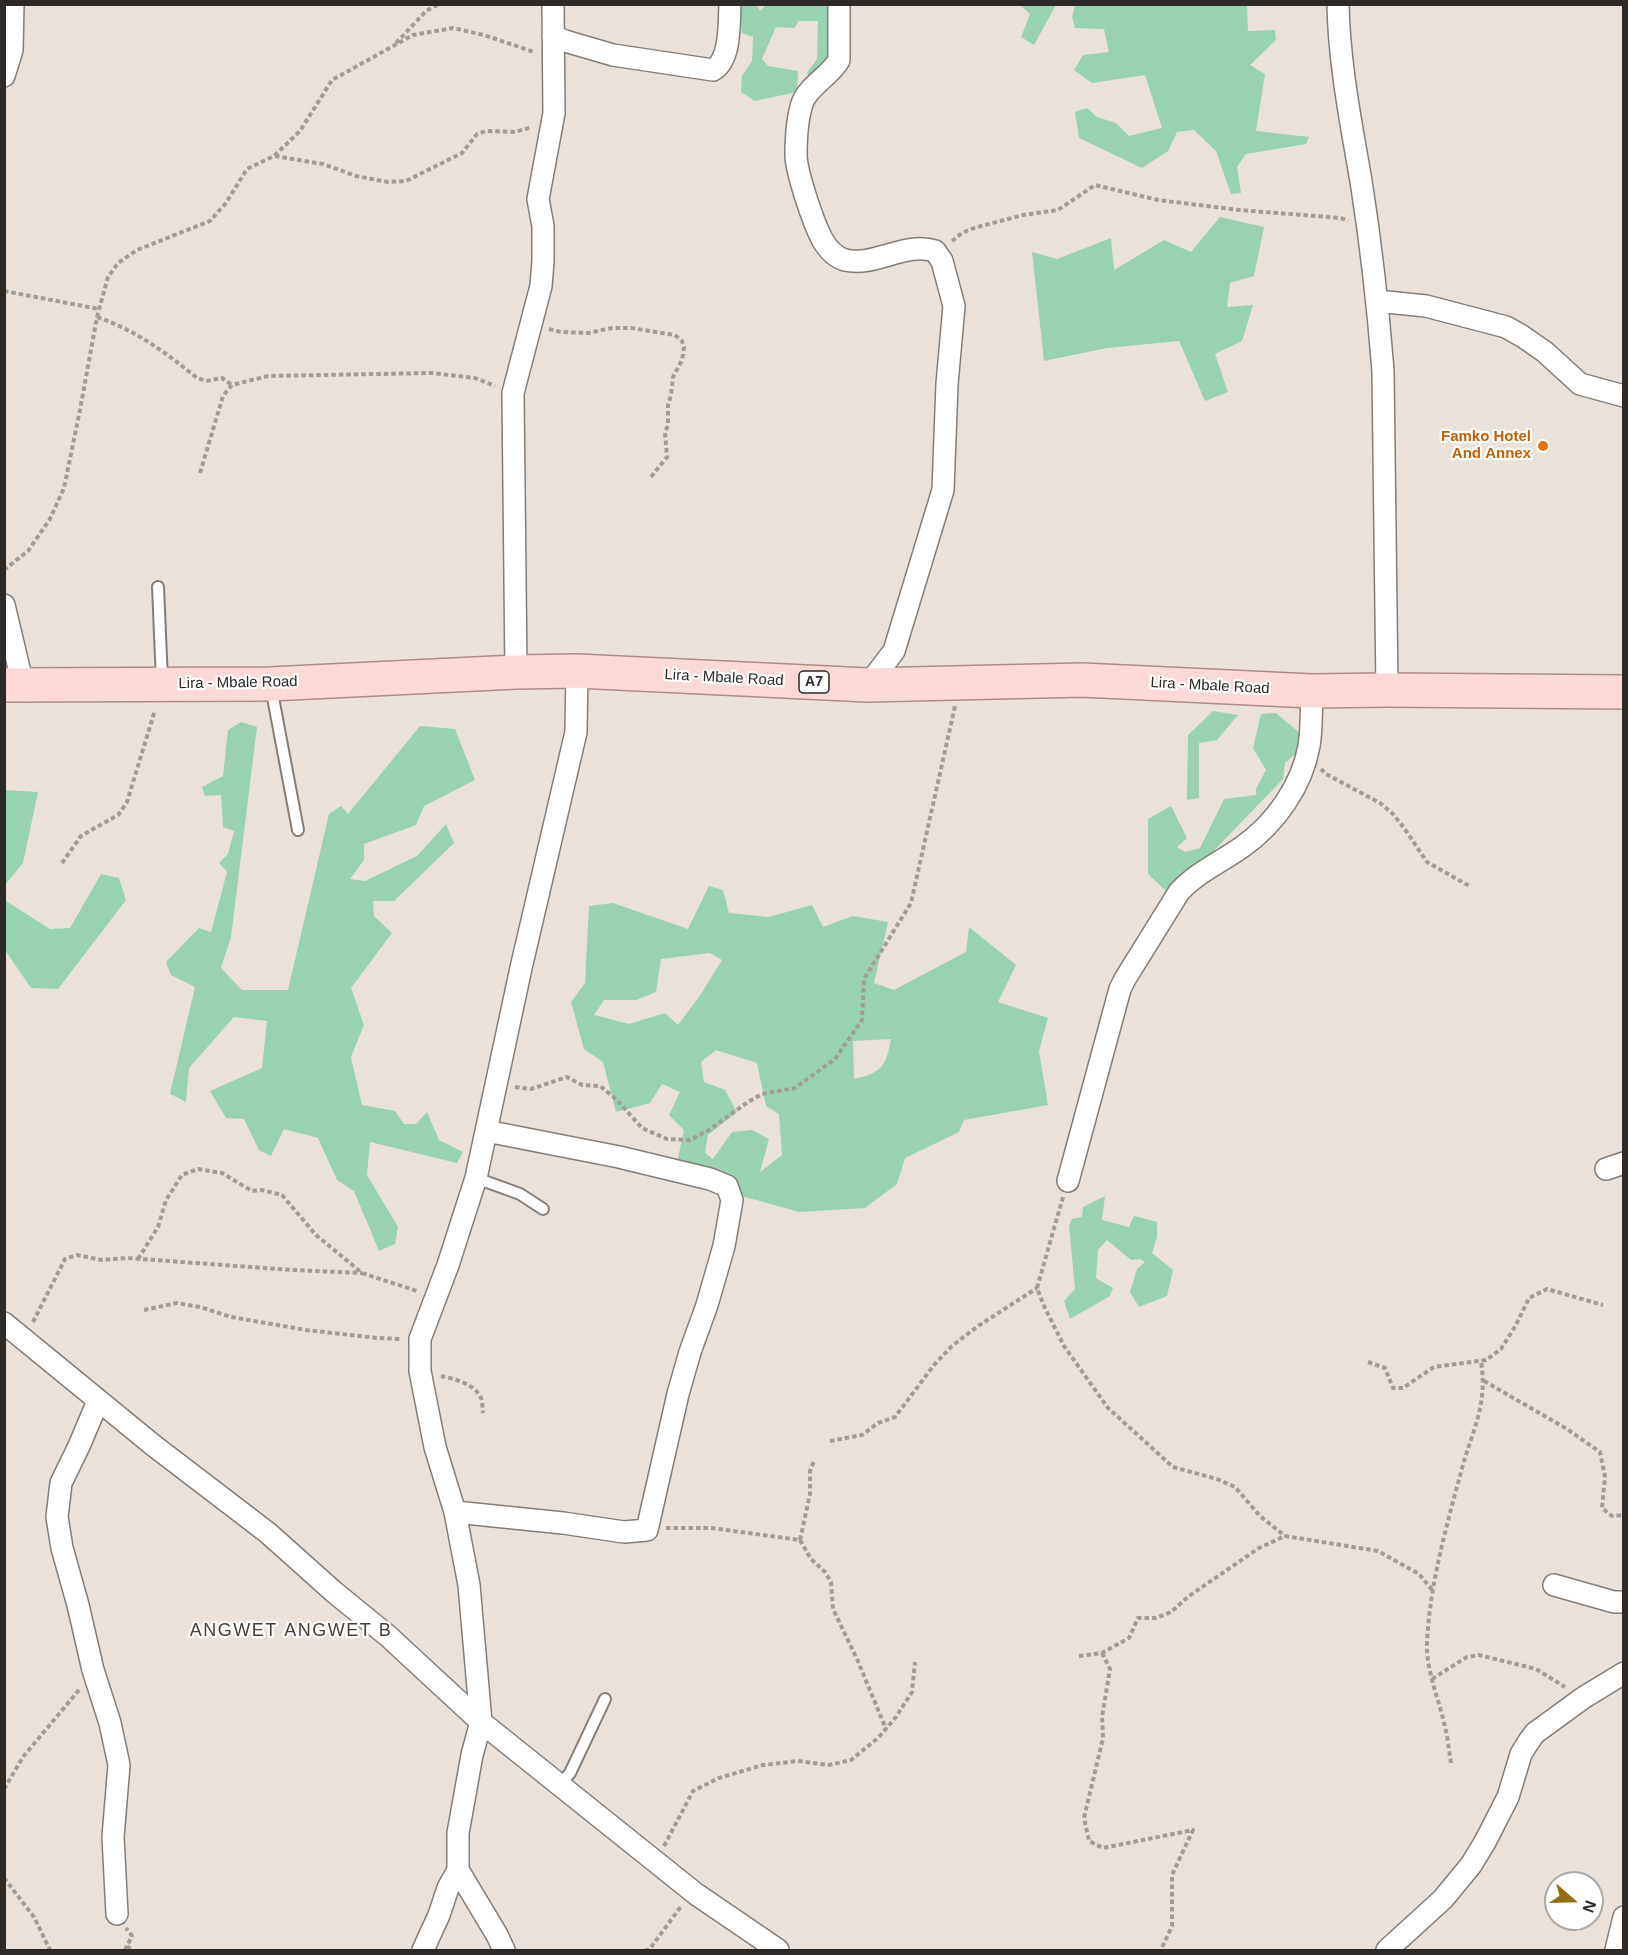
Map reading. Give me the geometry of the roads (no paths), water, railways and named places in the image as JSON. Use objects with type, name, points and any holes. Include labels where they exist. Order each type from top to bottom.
[{"type":"main road","name":"Lira - Mbale Road","points":[[14,685],[270,684],[577,671],[868,685],[1082,680],[1312,691],[1623,693]]},
{"type":"street","points":[[4,76],[12,50],[13,4]]},
{"type":"street","points":[[516,672],[513,393],[520,357],[541,286],[544,234],[538,199],[554,113],[553,4]]},
{"type":"street","points":[[553,36],[613,55],[713,70],[723,61],[729,33],[730,4]]},
{"type":"street","points":[[839,4],[839,60],[834,68],[806,95],[799,115],[796,157],[821,238],[831,252],[847,260],[876,258],[914,248],[935,251],[942,261],[954,306],[947,384],[943,490],[894,651],[868,685]]},
{"type":"street","points":[[1338,4],[1346,87],[1377,301],[1383,371],[1387,690]]},
{"type":"street","points":[[1377,301],[1426,306],[1506,327],[1545,352],[1580,384],[1623,396]]},
{"type":"street","points":[[4,604],[14,685]]},
{"type":"street","points":[[423,1950],[448,1888],[458,1870],[458,1833],[472,1755],[481,1722],[472,1609],[455,1512],[435,1446],[420,1371],[420,1339],[448,1265],[476,1178],[521,968],[576,732],[577,671]]},
{"type":"street","points":[[1068,1181],[1120,989],[1188,881],[1243,846],[1272,820],[1289,799],[1310,745],[1312,691]]},
{"type":"street","points":[[455,1512],[624,1532],[647,1530],[678,1394],[724,1246],[732,1200],[727,1186],[710,1179],[619,1157],[486,1131]]},
{"type":"street","points":[[12,1329],[98,1401],[268,1533],[388,1636],[481,1722],[657,1860],[696,1894],[777,1950]]},
{"type":"street","points":[[98,1401],[80,1446],[61,1483],[57,1517],[62,1548],[93,1670],[111,1723],[119,1765],[113,1837],[117,1914]]},
{"type":"street","points":[[1554,1585],[1614,1602],[1623,1602]]},
{"type":"street","points":[[1387,1950],[1443,1899],[1472,1865],[1508,1797],[1521,1754],[1528,1741],[1535,1733],[1583,1698],[1623,1673]]},
{"type":"street","points":[[458,1870],[504,1950]]},
{"type":"street","points":[[1616,1950],[1623,1918]]},
{"type":"lane","points":[[158,587],[162,685]]},
{"type":"lane","points":[[270,684],[298,830]]},
{"type":"lane","points":[[476,1178],[520,1194],[543,1209]]},
{"type":"lane","points":[[561,1784],[570,1773],[605,1699]]},
{"type":"place","name":"Famko Hotel And Annex","points":[[1543,446]]},
{"type":"district","name":"ANGWET ANGWET B","points":[[291,1631]]}]
